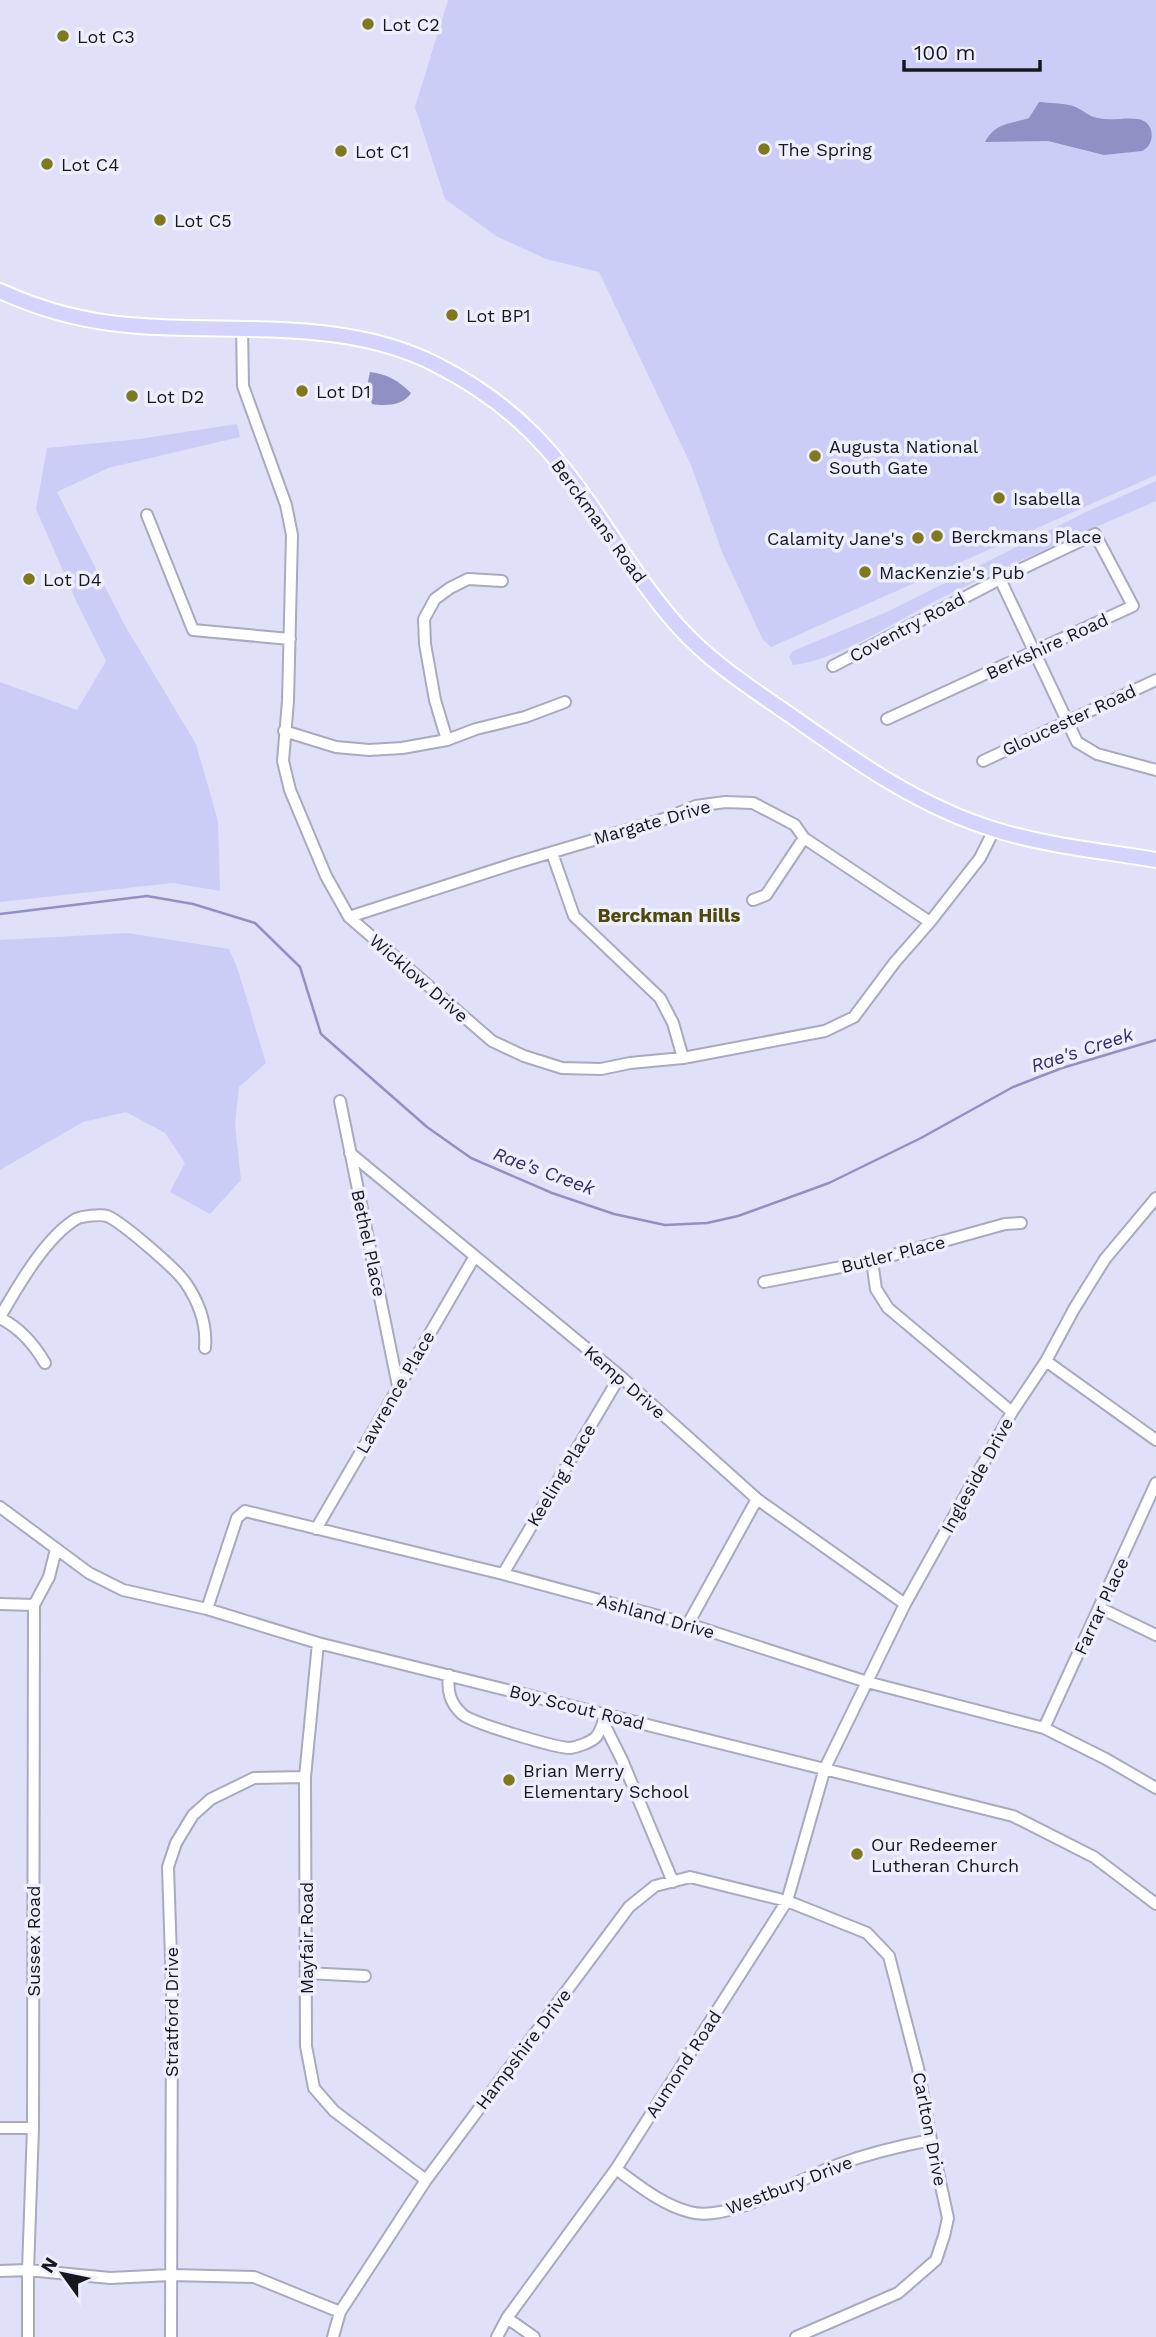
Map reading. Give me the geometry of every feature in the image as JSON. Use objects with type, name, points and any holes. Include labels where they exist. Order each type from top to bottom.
[{"type":"main road","name":"Berckmans Road","points":[[0,291],[59,313],[94,321],[133,326],[316,332],[382,344],[432,362],[491,397],[534,435],[570,478],[679,628],[705,652],[759,693],[888,781],[934,807],[994,830],[1036,841],[1156,860]]},
{"type":"street","name":"Wicklow Drive","points":[[242,328],[243,386],[286,505],[292,535],[288,701],[283,761],[290,790],[326,876],[349,917],[492,1041],[524,1056],[562,1068],[601,1069],[683,1058],[825,1031],[854,1017],[980,858],[994,830]]},
{"type":"street","points":[[147,515],[193,631],[290,639]]},
{"type":"street","name":"Coventry Road","points":[[833,666],[1000,579],[1095,534]]},
{"type":"street","name":"Berkshire Road","points":[[887,719],[1133,606],[1095,534]]},
{"type":"street","points":[[447,740],[425,644],[424,619],[435,599],[468,579],[502,581]]},
{"type":"street","points":[[1000,579],[1077,742],[1097,754],[1156,770]]},
{"type":"street","name":"Gloucester Road","points":[[983,761],[1156,680]]},
{"type":"street","points":[[284,732],[336,747],[369,750],[402,748],[447,740],[565,702]]},
{"type":"street","name":"Margate Drive","points":[[349,917],[664,819],[696,806],[725,802],[753,803],[795,825],[804,838],[930,922]]},
{"type":"street","points":[[754,900],[766,895],[804,838]]},
{"type":"street","points":[[552,853],[574,916],[660,998],[674,1023],[683,1058]]},
{"type":"street","name":"Bethel Place","points":[[340,1101],[398,1386]]},
{"type":"street","name":"Kemp Drive","points":[[350,1153],[620,1376],[757,1499],[905,1604]]},
{"type":"street","name":"Ingleside Drive","points":[[825,1769],[905,1604],[1012,1412],[1046,1361],[1105,1259],[1156,1198]]},
{"type":"street","points":[[45,1363],[34,1345],[0,1317],[21,1280],[53,1240],[77,1218],[105,1215],[125,1228],[184,1281],[198,1304],[206,1330],[205,1348]]},
{"type":"street","name":"Butler Place","points":[[764,1282],[872,1261],[1005,1224],[1021,1223]]},
{"type":"street","name":"Lawrence Place","points":[[317,1529],[475,1256]]},
{"type":"street","points":[[872,1261],[876,1289],[888,1308],[1012,1412]]},
{"type":"street","points":[[1046,1361],[1156,1440]]},
{"type":"street","name":"Keeling Place","points":[[503,1573],[620,1376]]},
{"type":"street","name":"Farrar Place","points":[[1044,1728],[1156,1483]]},
{"type":"street","points":[[688,1624],[757,1499]]},
{"type":"street","name":"Boy Scout Road","points":[[0,1507],[89,1573],[123,1590],[207,1609],[318,1643],[449,1675],[605,1718],[1013,1816],[1094,1857],[1156,1904]]},
{"type":"street","name":"Ashland Drive","points":[[207,1609],[237,1518],[245,1511],[503,1573],[688,1624],[867,1682],[1044,1728],[1156,1788]]},
{"type":"street","name":"Sussex Road","points":[[28,2337],[33,2128],[34,1605],[49,1577],[56,1549]]},
{"type":"street","points":[[0,1604],[34,1605]]},
{"type":"street","points":[[1100,1608],[1156,1635]]},
{"type":"street","name":"Mayfair Road","points":[[318,1643],[305,1777],[306,2046],[314,2088],[334,2111],[426,2180]]},
{"type":"street","points":[[449,1675],[447,1686],[452,1702],[464,1716],[481,1725],[569,1748],[593,1740],[605,1718]]},
{"type":"street","points":[[605,1718],[673,1882]]},
{"type":"street","name":"Aumond Road","points":[[497,2337],[507,2318],[615,2169],[787,1901],[825,1769]]},
{"type":"street","name":"Stratford Drive","points":[[171,2337],[172,1989],[168,1867],[176,1843],[193,1815],[211,1798],[254,1778],[305,1777]]},
{"type":"street","name":"Hampshire Drive","points":[[333,2337],[340,2312],[426,2180],[629,1907],[655,1886],[690,1877],[787,1901]]},
{"type":"street","name":"Carlton Drive","points":[[787,1901],[867,1933],[889,1956],[918,2068],[948,2218],[936,2260],[898,2293],[796,2337]]},
{"type":"street","points":[[306,1973],[365,1976]]},
{"type":"street","points":[[0,2128],[33,2128]]},
{"type":"street","name":"Westbury Drive","points":[[615,2169],[668,2204],[692,2213],[729,2211],[837,2165],[897,2146],[931,2140]]},
{"type":"street","points":[[0,2271],[28,2270],[110,2278],[171,2275],[254,2277],[340,2312]]},
{"type":"street","points":[[507,2318],[534,2337]]},
{"type":"shaded area","points":[[448,0],[1156,0],[1156,475],[771,647],[763,640],[722,552],[691,465],[599,272],[546,259],[496,236],[445,199],[415,107]]},
{"type":"shaded area","points":[[1039,102],[1073,106],[1098,118],[1144,121],[1152,134],[1150,144],[1142,151],[1104,155],[1048,141],[985,142],[998,128],[1029,118]]},
{"type":"shaded area","points":[[370,372],[392,379],[411,393],[399,403],[372,404],[367,386]]},
{"type":"shaded area","points":[[237,424],[240,437],[108,468],[57,492],[124,624],[196,744],[218,821],[220,891],[173,883],[0,902],[0,682],[77,710],[106,661],[36,509],[47,448],[139,439]]},
{"type":"shaded area","points":[[1156,481],[1156,501],[973,583],[850,647],[811,662],[793,665],[789,657],[793,651],[889,611],[1086,512]]},
{"type":"shaded area","points":[[128,933],[229,949],[266,1063],[239,1087],[235,1124],[241,1180],[210,1214],[170,1192],[185,1163],[165,1133],[126,1112],[83,1122],[0,1170],[0,940]]},
{"type":"waterway","name":"Rae's Creek","points":[[0,914],[147,896],[193,904],[255,923],[300,967],[321,1034],[427,1127],[471,1158],[552,1193],[614,1214],[665,1225],[707,1223],[738,1216],[829,1183],[921,1138],[1013,1087],[1062,1068],[1156,1040]]},
{"type":"place","name":"Lot C2","points":[[368,24]]},
{"type":"place","name":"Lot C3","points":[[63,36]]},
{"type":"place","name":"The Spring","points":[[764,149]]},
{"type":"place","name":"Lot C1","points":[[341,151]]},
{"type":"place","name":"Lot C4","points":[[47,164]]},
{"type":"place","name":"Lot C5","points":[[160,220]]},
{"type":"place","name":"Lot BP1","points":[[452,315]]},
{"type":"place","name":"Lot D1","points":[[302,391]]},
{"type":"place","name":"Lot D2","points":[[132,396]]},
{"type":"place","name":"Augusta National South Gate","points":[[815,456]]},
{"type":"place","name":"Isabella","points":[[999,498]]},
{"type":"place","name":"Berckmans Place","points":[[937,536]]},
{"type":"place","name":"Calamity Jane's","points":[[918,538]]},
{"type":"place","name":"MacKenzie's Pub","points":[[865,572]]},
{"type":"place","name":"Lot D4","points":[[29,579]]},
{"type":"place","name":"Brian Merry Elementary School","points":[[509,1780]]},
{"type":"place","name":"Our Redeemer Lutheran Church","points":[[857,1854]]},
{"type":"district","name":"Berckman Hills","points":[[669,915]]}]
